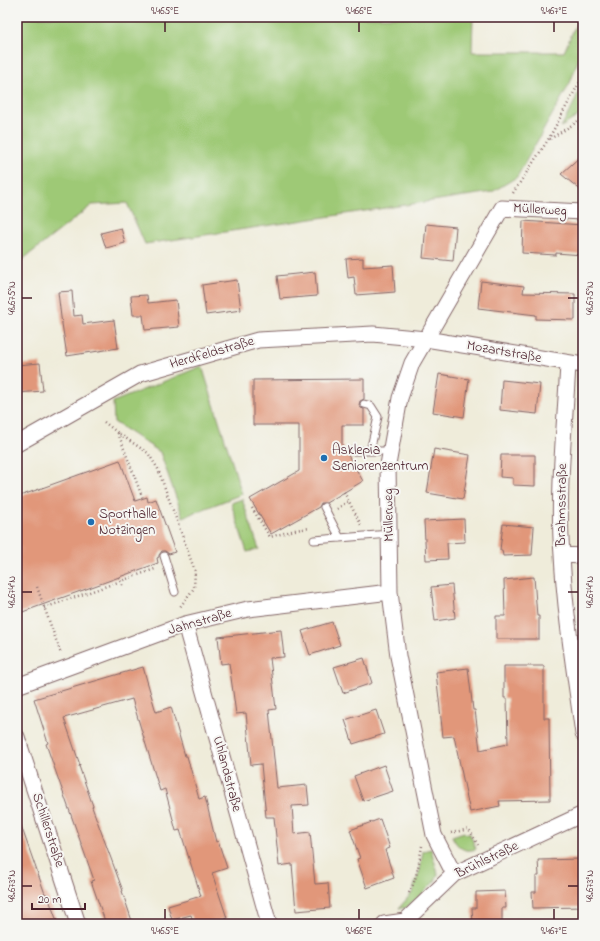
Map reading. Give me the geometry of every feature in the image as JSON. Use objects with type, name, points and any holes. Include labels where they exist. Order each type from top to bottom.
[{"type":"street","name":"Müllerweg","points":[[454,874],[429,839],[398,656],[390,592],[388,465],[400,398],[412,363],[502,208],[583,212]]},
{"type":"street","name":"Herdfeldstraße","points":[[17,444],[140,374],[258,340],[373,334],[426,339]]},
{"type":"street","name":"Mozartstraße","points":[[426,339],[568,364],[583,365]]},
{"type":"street","name":"Brahmsstraße","points":[[568,364],[562,474],[562,555],[577,643],[583,734]]},
{"type":"street","points":[[562,555],[583,556]]},
{"type":"street","name":"Jahnstraße","points":[[17,686],[185,624],[248,609],[390,592]]},
{"type":"street","name":"Uhlandstraße","points":[[185,624],[268,924]]},
{"type":"street","name":"Schillerstraße","points":[[17,737],[78,924]]},
{"type":"street","name":"Brühlstraße","points":[[405,923],[454,874],[583,814]]},
{"type":"street","points":[[384,924],[405,923]]},
{"type":"lane","points":[[364,404],[371,406],[378,417],[370,451]]},
{"type":"lane","points":[[352,451],[390,451]]},
{"type":"lane","points":[[324,507],[340,538]]},
{"type":"lane","points":[[314,540],[390,534]]},
{"type":"lane","points":[[164,556],[176,592]]},
{"type":"path","points":[[502,208],[548,140],[583,76]]},
{"type":"path","points":[[548,140],[583,118]]},
{"type":"path","points":[[104,422],[148,453],[158,469],[195,571],[194,588],[180,607]]},
{"type":"path","points":[[118,433],[143,499]]},
{"type":"path","points":[[344,492],[367,536]]},
{"type":"path","points":[[252,508],[270,537],[296,530],[334,525]]},
{"type":"path","points":[[44,608],[167,564]]},
{"type":"path","points":[[119,576],[123,587]]},
{"type":"path","points":[[37,586],[66,668]]},
{"type":"path","points":[[406,897],[412,887],[429,839],[469,829],[486,859]]},
{"type":"green space","points":[[17,17],[473,17],[472,52],[564,52],[579,17],[583,17],[583,46],[570,83],[517,177],[492,192],[145,244],[127,203],[92,205],[17,264]]},
{"type":"green space","points":[[583,81],[583,113],[561,127],[573,105]]},
{"type":"green space","points":[[202,366],[242,494],[183,517],[160,452],[114,422],[113,402]]},
{"type":"green space","points":[[242,499],[259,549],[247,552],[231,503]]},
{"type":"green space","points":[[464,832],[466,834],[470,834],[476,849],[464,850],[456,843],[452,836]]},
{"type":"green space","points":[[431,849],[438,874],[435,881],[406,908],[399,908],[412,893],[420,870],[423,851]]},
{"type":"building","points":[[583,154],[583,192],[561,174]]},
{"type":"building","points":[[523,221],[583,225],[583,255],[522,253]]},
{"type":"building","points":[[426,224],[456,227],[453,261],[423,258]]},
{"type":"building","points":[[121,228],[125,243],[106,248],[101,233]]},
{"type":"building","points":[[363,258],[363,267],[393,265],[395,292],[356,295],[354,277],[348,278],[346,259]]},
{"type":"building","points":[[315,272],[317,296],[280,299],[277,276]]},
{"type":"building","points":[[237,280],[241,310],[206,315],[202,285]]},
{"type":"building","points":[[481,281],[524,286],[523,293],[575,294],[575,320],[536,319],[536,315],[478,308]]},
{"type":"building","points":[[72,291],[74,316],[82,315],[83,324],[114,320],[118,348],[67,356],[58,292]]},
{"type":"building","points":[[147,295],[148,303],[176,300],[179,327],[145,330],[143,315],[133,315],[131,296]]},
{"type":"building","points":[[40,363],[43,391],[17,393],[17,365]]},
{"type":"building","points":[[439,374],[469,379],[464,417],[433,412]]},
{"type":"building","name":"Asklepia Seniorenzentrum","points":[[364,379],[364,399],[360,401],[359,405],[364,409],[364,425],[342,425],[342,445],[363,481],[326,503],[321,503],[319,507],[271,534],[250,499],[299,471],[299,425],[253,425],[253,380]]},
{"type":"building","points":[[502,380],[540,384],[537,414],[500,410]]},
{"type":"building","points":[[434,449],[470,455],[463,499],[427,493]]},
{"type":"building","points":[[501,455],[535,455],[535,486],[513,485],[513,478],[500,477]]},
{"type":"building","name":"Sporthalle Notzingen","points":[[120,460],[135,501],[147,497],[148,502],[156,499],[175,552],[169,554],[162,551],[157,558],[158,563],[17,614],[17,497]]},
{"type":"building","points":[[464,519],[465,542],[447,543],[448,559],[426,560],[424,521]]},
{"type":"building","points":[[503,524],[534,527],[532,555],[503,556],[502,550],[500,550]]},
{"type":"building","points":[[534,577],[537,616],[539,616],[539,639],[496,639],[496,616],[505,616],[504,580]]},
{"type":"building","points":[[452,585],[455,618],[435,621],[431,587]]},
{"type":"building","points":[[332,622],[340,645],[310,655],[302,631]]},
{"type":"building","points":[[281,630],[284,657],[270,658],[276,709],[269,710],[277,788],[307,785],[309,805],[292,806],[294,834],[310,832],[315,884],[328,883],[330,908],[296,911],[292,864],[279,866],[274,817],[266,817],[261,764],[251,765],[246,713],[236,714],[229,663],[221,664],[218,637]]},
{"type":"building","points":[[364,658],[372,683],[343,693],[334,667]]},
{"type":"building","points":[[504,666],[544,666],[544,718],[549,718],[550,800],[499,801],[500,806],[470,812],[454,736],[443,737],[436,672],[468,668],[480,750],[508,744],[507,698],[504,698]]},
{"type":"building","points":[[143,667],[156,712],[171,707],[199,799],[205,797],[216,842],[218,841],[227,868],[212,873],[227,918],[208,924],[194,924],[191,915],[172,920],[168,906],[201,896],[180,830],[176,831],[165,789],[160,791],[132,699],[64,718],[93,806],[92,807],[123,891],[133,924],[106,924],[91,881],[94,880],[46,744],[48,743],[34,699]]},
{"type":"building","points":[[376,710],[384,734],[353,744],[345,720]]},
{"type":"building","points":[[384,765],[393,791],[363,801],[354,776]]},
{"type":"building","points":[[380,819],[390,848],[385,850],[394,878],[367,888],[357,859],[360,858],[350,830]]},
{"type":"building","points":[[17,820],[19,820],[45,894],[47,894],[58,924],[17,924]]},
{"type":"building","points":[[583,859],[583,907],[533,908],[532,892],[536,892],[536,876],[539,876],[538,860]]},
{"type":"building","points":[[505,891],[506,908],[502,908],[502,924],[473,924],[472,908],[476,908],[476,892]]},
{"type":"place","name":"Asklepia Seniorenzentrum","points":[[324,458]]},
{"type":"place","name":"Sporthalle Notzingen","points":[[91,522]]}]
